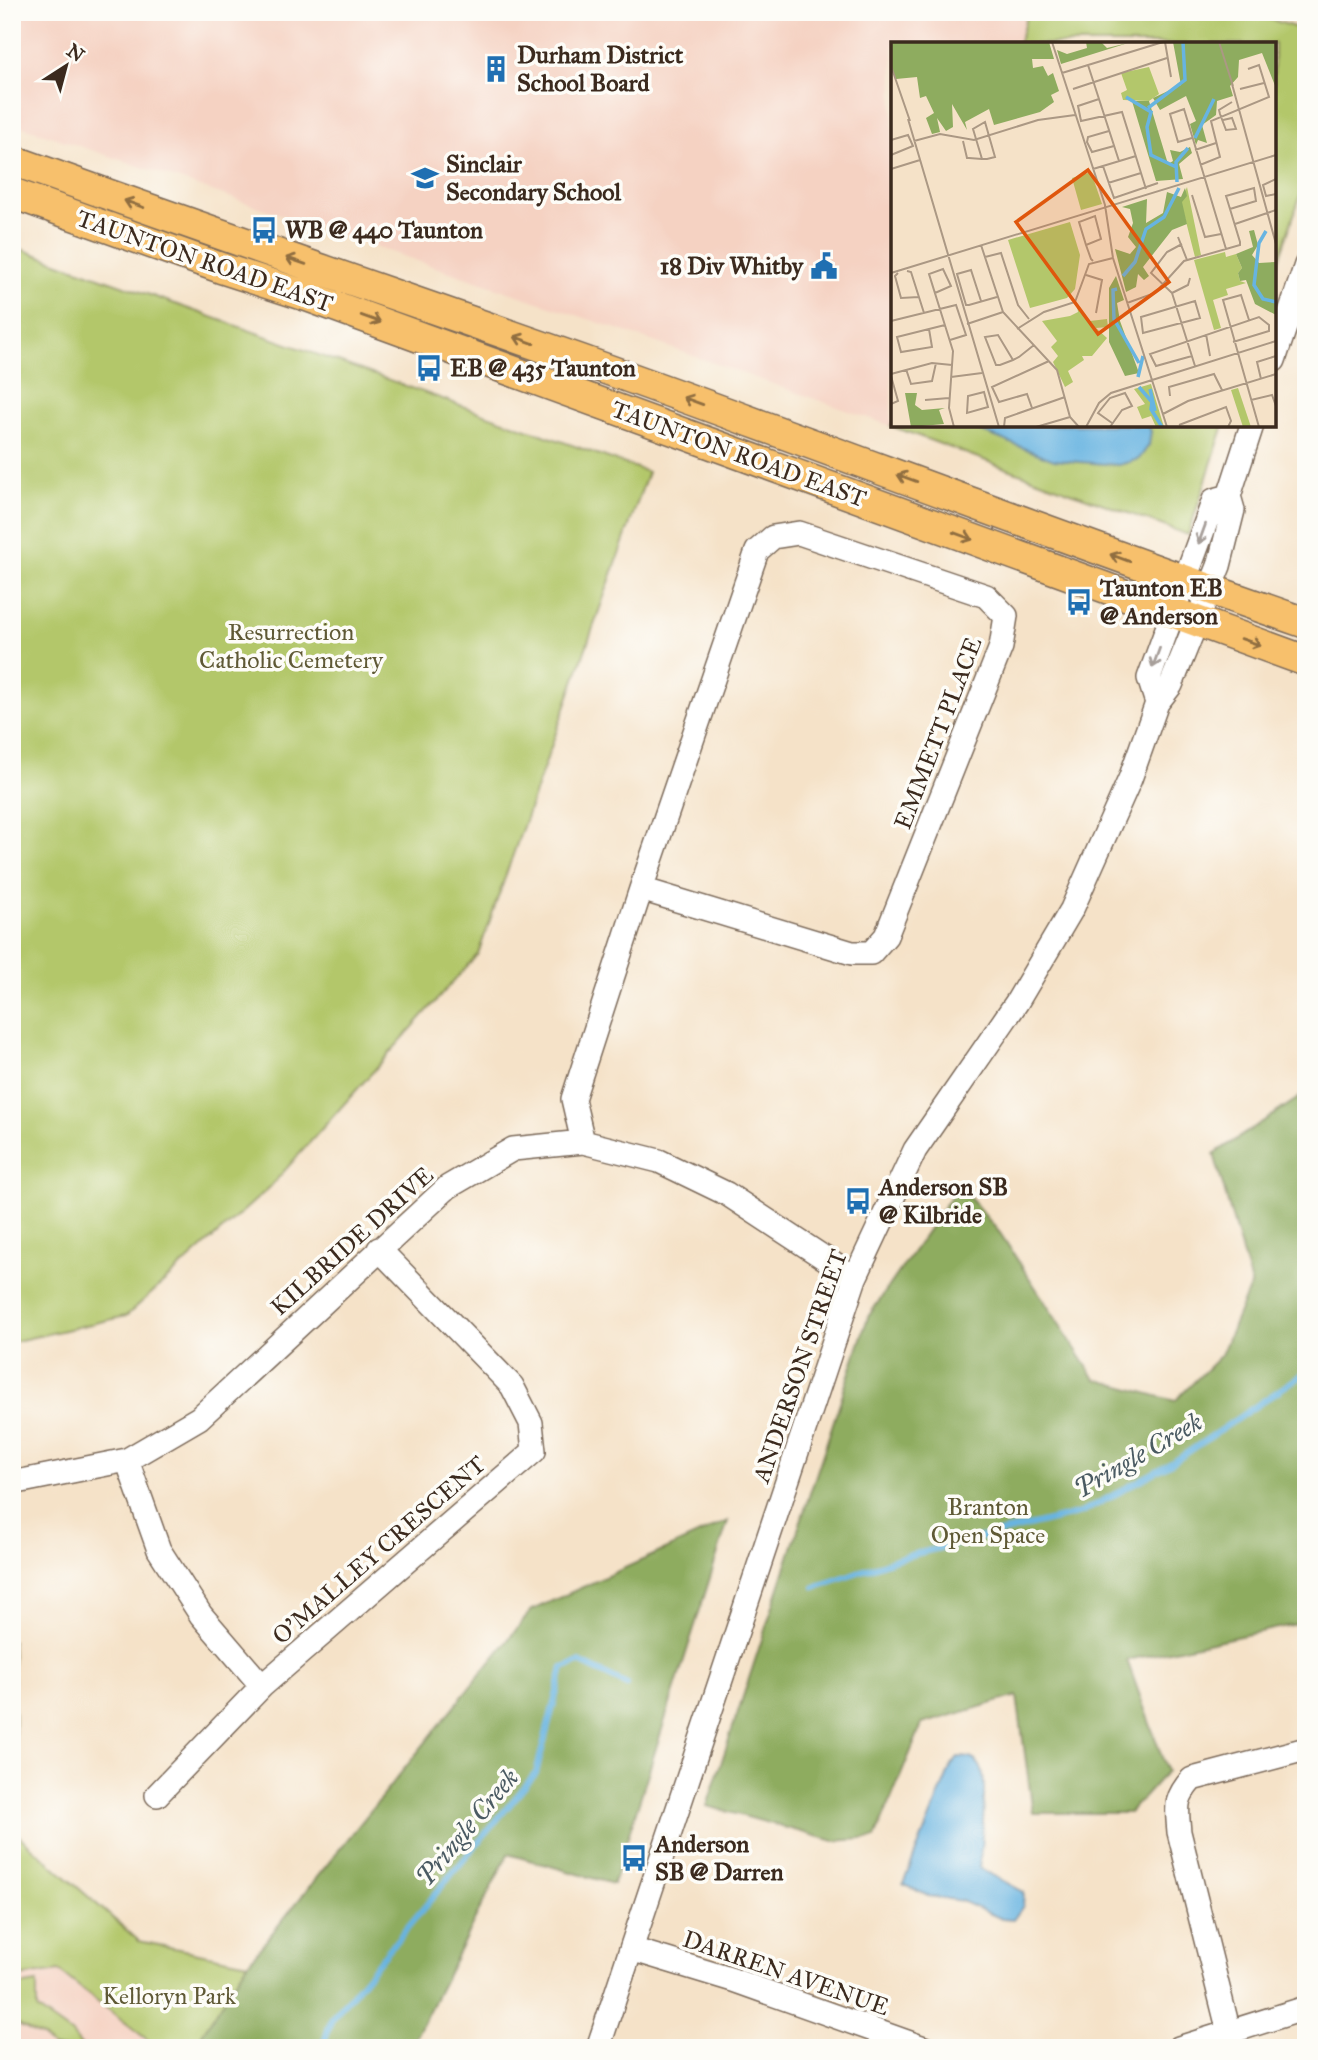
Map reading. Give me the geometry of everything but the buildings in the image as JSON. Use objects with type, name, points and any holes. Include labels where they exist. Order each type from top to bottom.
[{"type":"main road","name":"TAUNTON ROAD EAST","points":[[12,160],[198,228],[588,363],[1306,623]]},
{"type":"main road","name":"TAUNTON ROAD EAST","points":[[12,194],[208,264],[307,296],[1306,661]]},
{"type":"street","points":[[1276,354],[1306,265]]},
{"type":"street","name":"ANDERSON STREET","points":[[598,2048],[855,1278],[915,1150],[1017,1002],[1072,909],[1130,779],[1157,703],[1149,678],[1185,618],[1197,585],[1214,500],[1229,496],[1251,427]]},
{"type":"street","name":"EMMETT PLACE","points":[[583,1142],[573,1098],[641,889],[757,551],[773,537],[799,533],[986,596],[1006,616],[1001,647],[886,936],[871,953],[852,953],[641,889]]},
{"type":"street","name":"KILBRIDE DRIVE","points":[[12,1483],[127,1460],[199,1418],[448,1186],[513,1149],[583,1142],[659,1161],[727,1194],[855,1278]]},
{"type":"street","name":"O'MALLEY CRESCENT","points":[[262,1686],[534,1451],[531,1423],[512,1386],[379,1249]]},
{"type":"street","points":[[127,1460],[159,1550],[201,1615],[262,1686],[157,1795]]},
{"type":"street","points":[[1231,2041],[1179,1832],[1179,1793],[1192,1779],[1306,1749]]},
{"type":"street","name":"DARREN AVENUE","points":[[631,1949],[733,1980],[924,2048]]},
{"type":"street","points":[[1179,2048],[1231,2041],[1306,2008]]},
{"type":"shaded area","points":[[12,12],[1028,12],[1019,42],[891,42],[891,426],[626,332],[12,123]]},
{"type":"shaded area","points":[[59,1971],[158,2048],[12,2048],[12,1978]]},
{"type":"green space","points":[[1028,12],[1249,12],[1306,31],[1306,179],[1276,268],[1276,42],[1019,42]]},
{"type":"green space","name":"Resurrection Catholic Cemetery","points":[[12,246],[648,472],[478,954],[269,1188],[126,1316],[12,1342]]},
{"type":"green space","points":[[894,427],[1223,427],[1188,535]]},
{"type":"green space","name":"Branton Open Space","points":[[1306,1093],[1306,1622],[1127,1660],[1167,1771],[1129,1813],[1033,1813],[1017,1696],[922,1724],[875,1838],[834,1841],[707,1806],[868,1317],[959,1185],[1000,1233],[1095,1379],[1175,1401],[1221,1355],[1251,1284],[1214,1154]]},
{"type":"green space","points":[[728,1521],[613,1884],[508,1854],[410,2048],[193,2048],[248,1963],[532,1610]]},
{"type":"green space","name":"Kelloryn Park","points":[[12,1640],[18,1835],[139,1941],[248,1963],[193,2048],[158,2048],[59,1971],[12,1978]]},
{"type":"green space","points":[[37,1983],[37,2009],[71,2033],[83,2048],[54,2048],[41,2036],[12,2022],[12,1987]]},
{"type":"water","points":[[970,427],[1148,427],[1151,431],[1149,445],[1139,459],[1119,465],[1054,460]]},
{"type":"water","points":[[958,1757],[974,1760],[983,1775],[979,1868],[1024,1892],[1023,1906],[1013,1920],[1002,1919],[962,1901],[928,1896],[903,1884],[951,1766]]},
{"type":"waterway","name":"Pringle Creek","points":[[815,1587],[899,1558],[1081,1513],[1175,1461],[1306,1372]]},
{"type":"waterway","name":"Pringle Creek","points":[[322,2048],[332,2018],[536,1773],[563,1668],[579,1662],[627,1685]]},
{"type":"place","name":"Durham District School Board","points":[[496,69]]},
{"type":"place","name":"Sinclair Secondary School","points":[[425,178]]},
{"type":"place","name":"WB @ 440 Taunton","points":[[264,230]]},
{"type":"place","name":"18 Div Whitby","points":[[824,266]]},
{"type":"place","name":"EB @ 435 Taunton","points":[[429,368]]},
{"type":"place","name":"Taunton EB @ Anderson","points":[[1079,602]]},
{"type":"place","name":"Anderson SB @ Kilbride","points":[[858,1201]]},
{"type":"place","name":"Anderson SB @ Darren","points":[[634,1858]]}]
